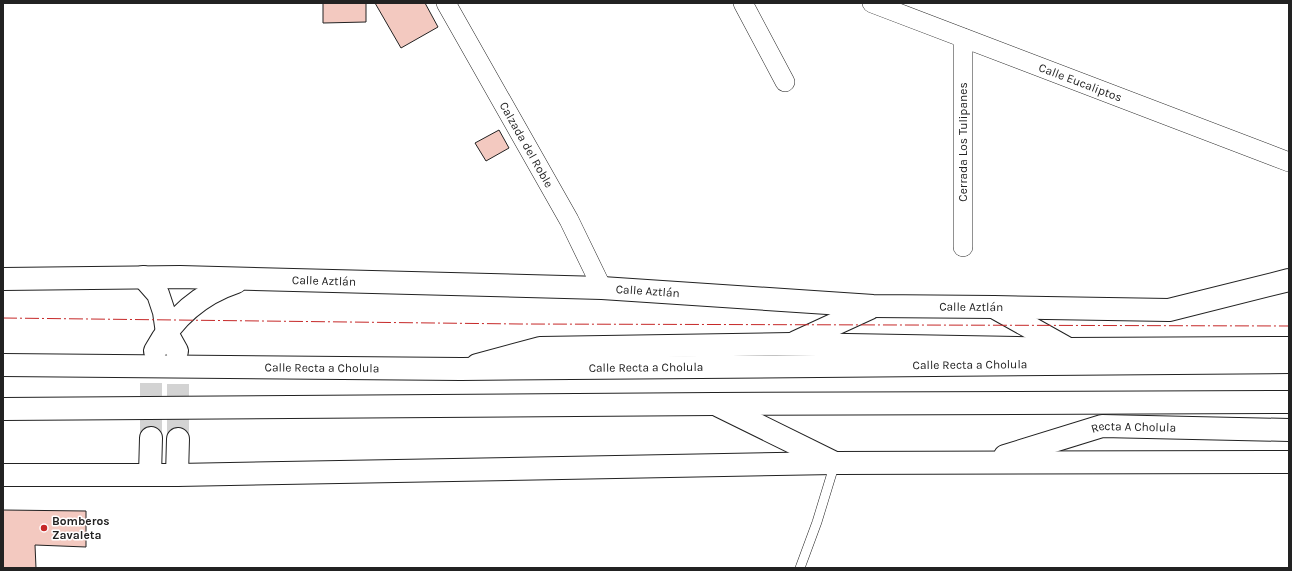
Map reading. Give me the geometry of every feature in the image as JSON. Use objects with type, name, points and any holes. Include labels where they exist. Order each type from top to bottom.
[{"type":"main road","points":[[143,278],[158,294],[172,342]]},
{"type":"main road","name":"Calle Aztlán","points":[[3,279],[246,279],[602,288],[873,306],[1169,310],[1289,280]]},
{"type":"main road","points":[[172,342],[176,322],[200,299],[214,290],[246,279]]},
{"type":"main road","points":[[791,344],[873,306]]},
{"type":"main road","points":[[994,307],[1067,349]]},
{"type":"main road","points":[[155,351],[172,342]]},
{"type":"main road","points":[[461,369],[540,348],[791,344],[1067,349],[1289,348]]},
{"type":"main road","name":"Calle Recta a Cholula","points":[[3,365],[461,369],[1289,362]]},
{"type":"main road","points":[[3,409],[1289,402]]},
{"type":"main road","points":[[714,404],[835,463]]},
{"type":"main road","name":"Recta A Cholula","points":[[983,462],[1102,426],[1289,430]]},
{"type":"main road","points":[[150,438],[150,475]]},
{"type":"main road","points":[[177,474],[178,439]]},
{"type":"main road","points":[[3,475],[150,475],[835,463],[1289,462]]},
{"type":"street","name":"Calzada del Roble","points":[[446,3],[569,220],[602,288]]},
{"type":"street","points":[[743,3],[785,82]]},
{"type":"street","name":"Calle Eucaliptos","points":[[872,3],[1289,162]]},
{"type":"street","name":"Cerrada Los Tulipanes","points":[[963,38],[963,247]]},
{"type":"lane","points":[[800,568],[817,522],[835,463]]},
{"type":"building","points":[[323,3],[366,3],[366,22],[323,23]]},
{"type":"building","points":[[375,3],[425,3],[438,27],[401,48]]},
{"type":"building","points":[[499,130],[509,148],[486,161],[475,143]]},
{"type":"building","name":"Bomberos Zavaleta","points":[[3,510],[86,511],[86,547],[35,545],[36,568],[3,568]]},
{"type":"tunnel","points":[[151,438],[151,365],[155,351]]},
{"type":"tunnel","points":[[177,351],[178,439]]},
{"type":"power","points":[[3,318],[520,324],[1289,326]]},
{"type":"place","name":"Bomberos Zavaleta","points":[[44,528]]}]
